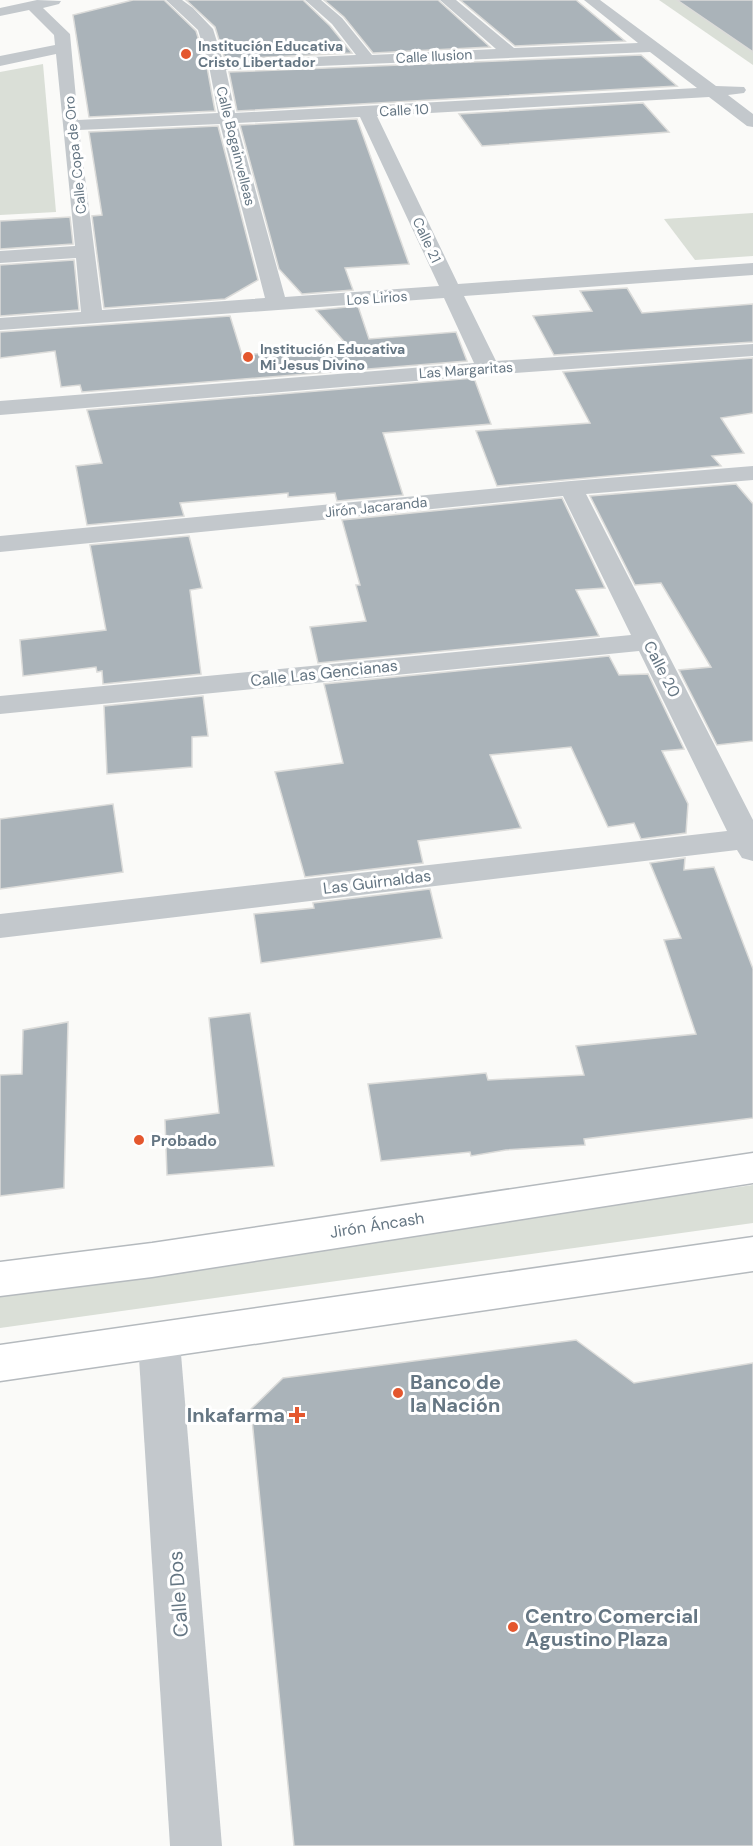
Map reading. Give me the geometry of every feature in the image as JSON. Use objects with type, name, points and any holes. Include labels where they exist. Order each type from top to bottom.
[{"type":"main road","name":"Jirón Áncash","points":[[0,1279],[152,1260],[753,1168]]},
{"type":"main road","points":[[0,1363],[159,1342],[753,1254]]},
{"type":"street","points":[[0,12],[59,0]]},
{"type":"street","name":"Calle Bogainvelleas","points":[[173,0],[188,11],[205,29],[217,66],[227,117],[277,305]]},
{"type":"street","points":[[312,0],[337,21],[368,60]]},
{"type":"street","points":[[447,0],[510,53]]},
{"type":"street","points":[[591,0],[753,122]]},
{"type":"street","points":[[614,0],[753,101]]},
{"type":"street","name":"Calle Copa de Oro","points":[[33,6],[62,34],[71,144],[86,251],[92,317]]},
{"type":"street","name":"Calle Ilusion","points":[[217,66],[652,47]]},
{"type":"street","points":[[0,61],[63,48]]},
{"type":"street","name":"Calle 10","points":[[71,125],[366,112],[738,90]]},
{"type":"street","name":"Calle 21","points":[[366,112],[488,368]]},
{"type":"street","points":[[0,257],[86,251]]},
{"type":"street","name":"Los Lirios","points":[[0,324],[452,293],[753,269]]},
{"type":"street","name":"Las Margaritas","points":[[0,408],[488,368],[753,350]]},
{"type":"street","name":"Jirón Jacaranda","points":[[0,544],[571,488],[753,474]]},
{"type":"street","name":"Calle 20","points":[[571,488],[751,843]]},
{"type":"street","name":"Calle Las Gencianas","points":[[0,705],[648,642]]},
{"type":"street","name":"Las Guirnaldas","points":[[0,926],[751,843]]},
{"type":"street","name":"Calle Dos","points":[[159,1342],[196,1846]]},
{"type":"shaded area","points":[[659,0],[753,0],[753,65]]},
{"type":"shaded area","points":[[43,64],[56,212],[0,215],[0,72]]},
{"type":"shaded area","points":[[753,213],[753,256],[695,260],[664,219]]},
{"type":"shaded area","points":[[753,1185],[753,1223],[0,1328],[0,1290]]},
{"type":"building","points":[[133,0],[164,0],[196,31],[207,67],[215,111],[89,117],[73,15]]},
{"type":"building","points":[[186,0],[303,0],[330,26],[352,53],[225,59],[215,27]]},
{"type":"building","points":[[324,0],[438,0],[490,47],[373,53],[344,17]]},
{"type":"building","points":[[460,0],[576,0],[625,41],[515,46]]},
{"type":"building","points":[[677,0],[753,0],[753,52]]},
{"type":"building","points":[[641,55],[677,86],[237,111],[229,72]]},
{"type":"building","points":[[643,103],[669,132],[482,146],[459,114]]},
{"type":"building","points":[[357,119],[409,264],[345,268],[353,290],[302,294],[279,269],[240,125]]},
{"type":"building","points":[[218,126],[258,280],[225,299],[104,308],[92,216],[102,215],[89,132]]},
{"type":"building","points":[[70,217],[73,244],[0,249],[0,221]]},
{"type":"building","points":[[74,260],[79,310],[0,316],[0,265]]},
{"type":"building","points":[[627,288],[642,313],[753,304],[753,342],[554,355],[533,316],[592,311],[580,291]]},
{"type":"building","points":[[358,306],[369,339],[456,332],[467,361],[82,392],[80,385],[61,387],[55,351],[0,358],[0,332],[230,316],[242,355],[348,346],[316,310]]},
{"type":"building","points":[[753,358],[753,413],[721,418],[744,453],[712,456],[721,466],[497,486],[476,431],[590,423],[563,372]]},
{"type":"building","points":[[474,378],[491,424],[383,433],[403,495],[337,501],[335,493],[288,497],[288,493],[180,503],[184,516],[87,525],[76,466],[102,463],[87,410]]},
{"type":"building","points":[[736,484],[753,504],[753,741],[717,745],[679,670],[711,667],[661,583],[635,585],[590,496]]},
{"type":"building","points":[[562,498],[605,588],[576,590],[599,636],[318,663],[310,627],[366,621],[356,585],[360,585],[342,520]]},
{"type":"building","points":[[189,536],[202,588],[190,590],[201,674],[103,684],[102,671],[97,672],[96,667],[23,676],[20,640],[106,630],[90,545]]},
{"type":"building","points":[[609,656],[619,675],[648,674],[684,749],[662,751],[688,804],[686,833],[641,839],[634,823],[608,827],[571,747],[490,755],[521,828],[418,841],[423,863],[305,877],[275,772],[343,763],[324,684]]},
{"type":"building","points":[[203,696],[208,736],[192,737],[192,767],[107,774],[104,706]]},
{"type":"building","points":[[113,804],[123,872],[0,889],[0,819]]},
{"type":"building","points":[[685,858],[684,870],[714,867],[753,969],[753,1118],[584,1139],[585,1145],[506,1150],[471,1156],[470,1152],[381,1161],[368,1084],[486,1073],[488,1080],[584,1075],[576,1046],[696,1034],[664,940],[681,938],[650,863]]},
{"type":"building","points":[[430,889],[442,938],[261,963],[254,914],[314,908],[313,903]]},
{"type":"building","points":[[250,1013],[274,1166],[167,1175],[165,1120],[219,1113],[209,1018]]},
{"type":"building","points":[[68,1022],[64,1188],[0,1196],[0,1075],[22,1074],[23,1030]]},
{"type":"building","name":"Centro Comercial Agustino Plaza","points":[[576,1340],[634,1383],[753,1363],[753,1846],[294,1846],[251,1409],[283,1378]]},
{"type":"place","name":"Institución Educativa Cristo Libertador","points":[[186,54]]},
{"type":"place","name":"Institución Educativa Mi Jesus Divino","points":[[248,357]]},
{"type":"place","name":"Probado","points":[[139,1140]]},
{"type":"place","name":"Banco de la Nación","points":[[398,1393]]},
{"type":"place","name":"Inkafarma","points":[[297,1415]]},
{"type":"place","name":"Centro Comercial Agustino Plaza","points":[[513,1627]]}]
